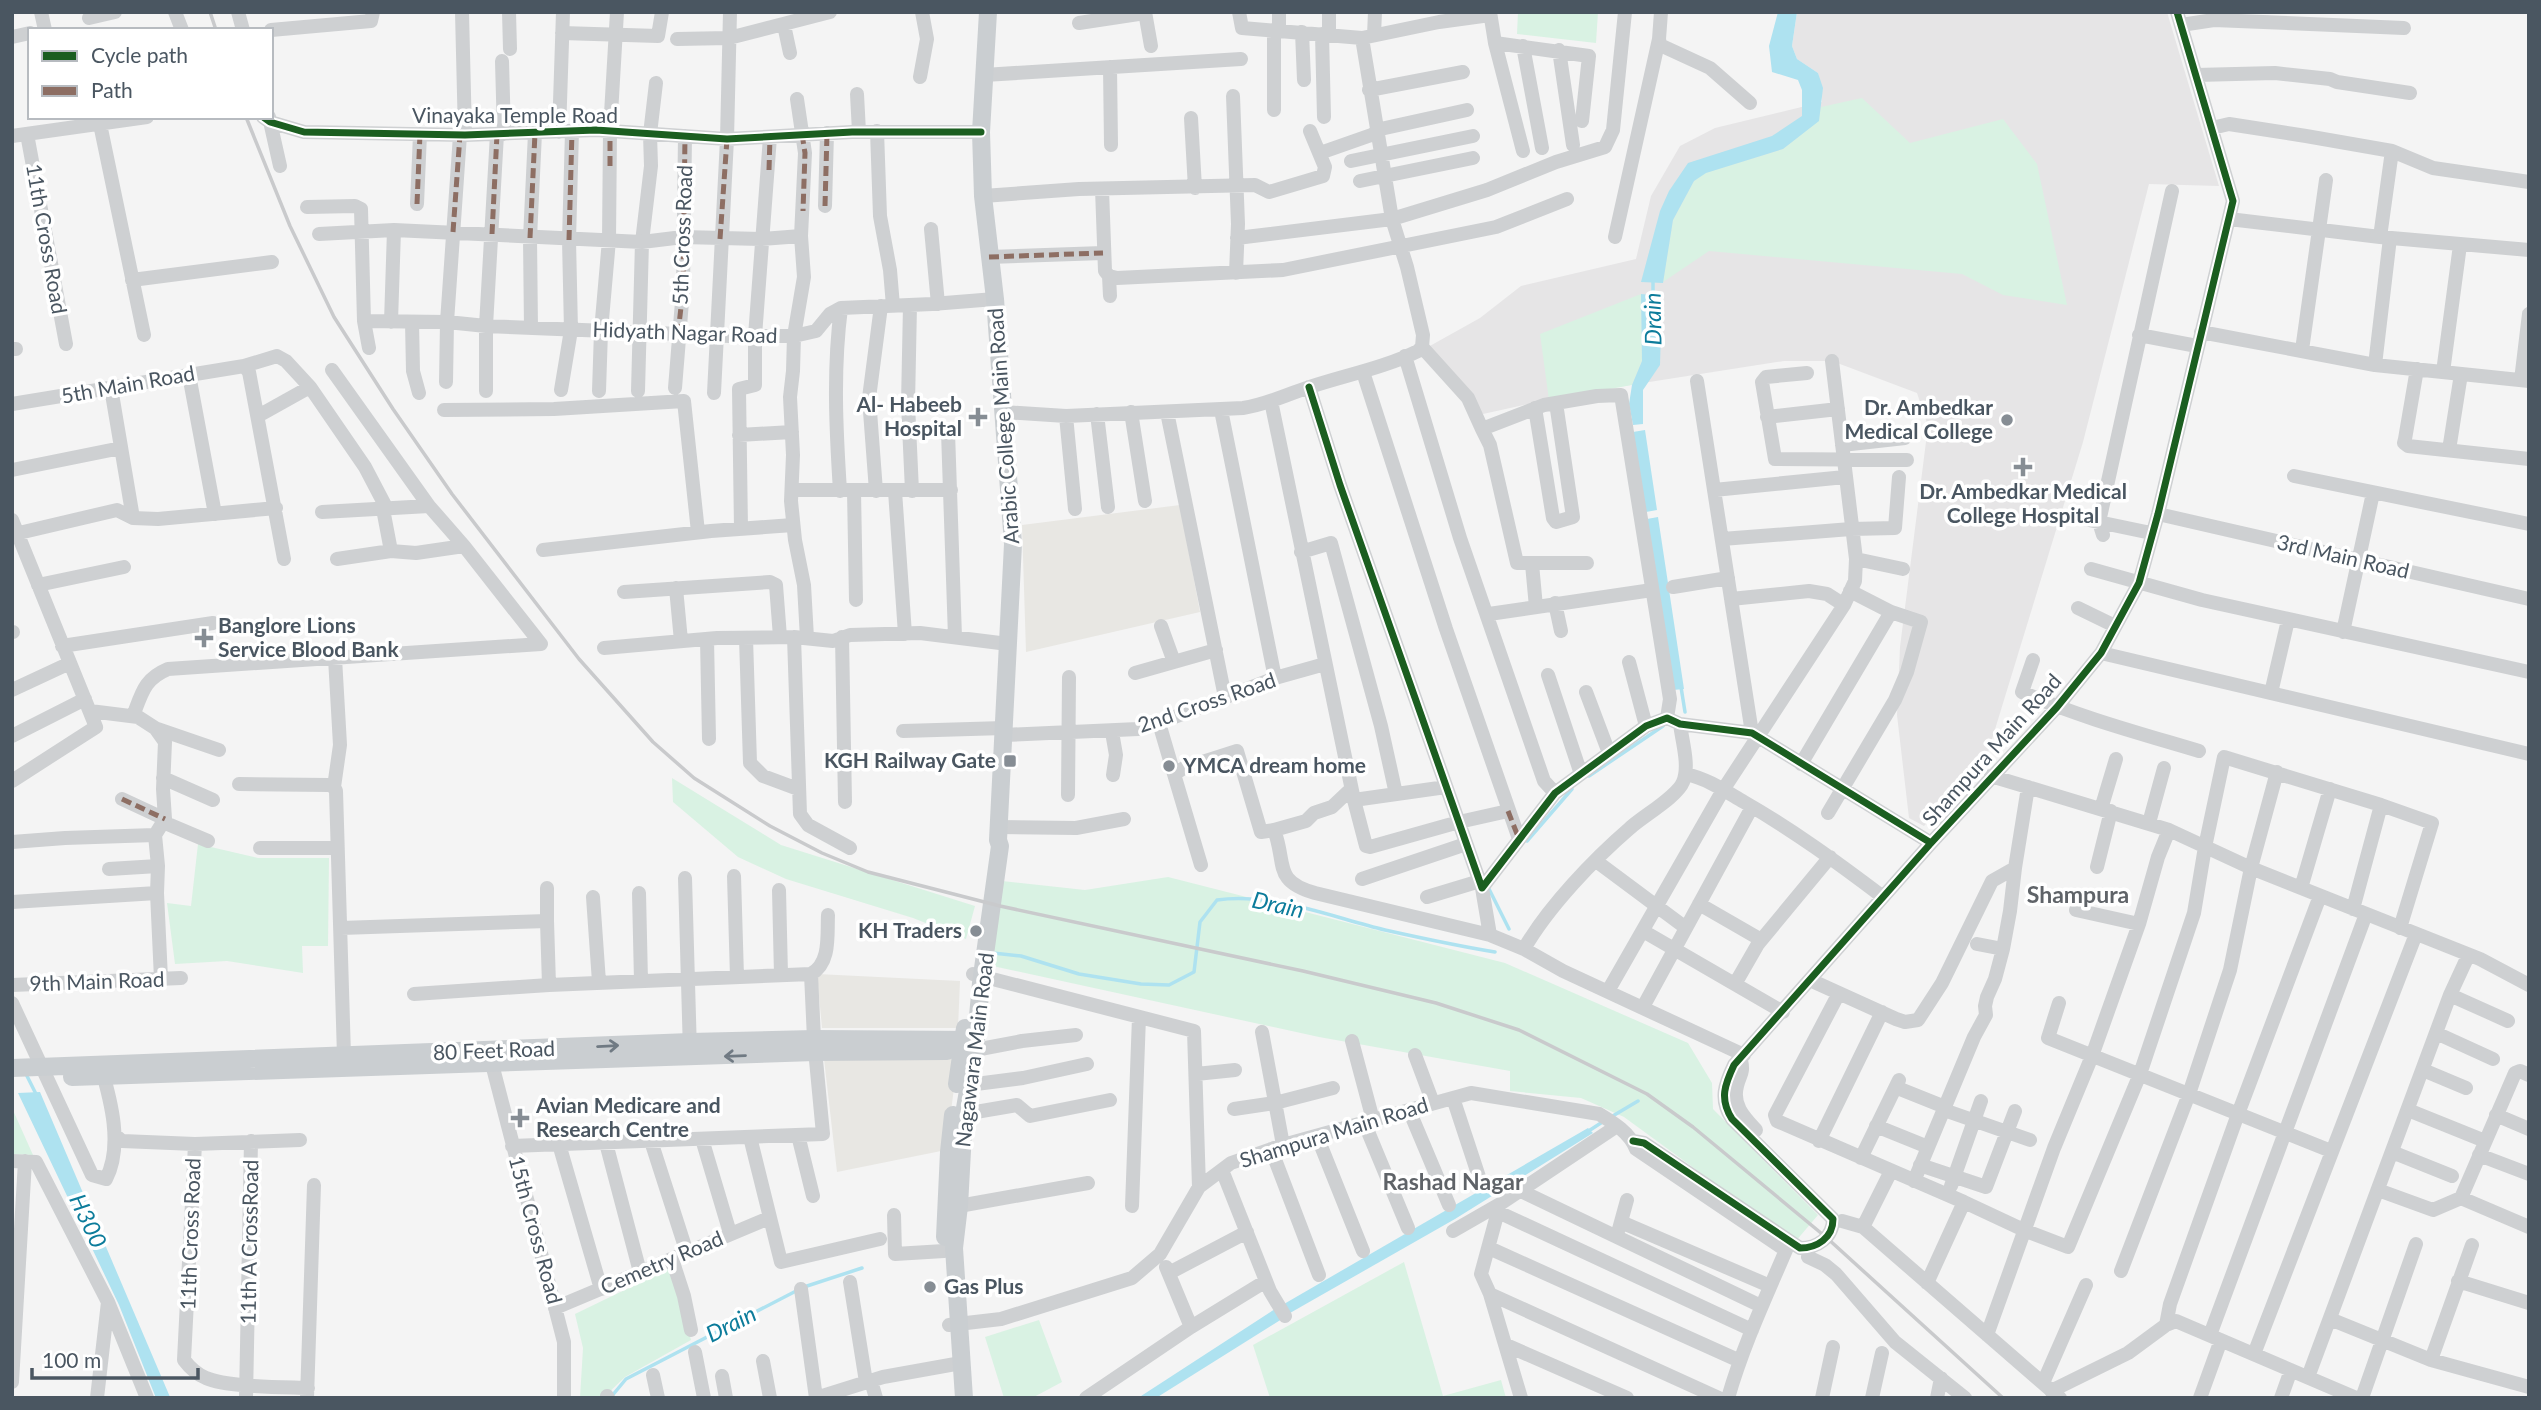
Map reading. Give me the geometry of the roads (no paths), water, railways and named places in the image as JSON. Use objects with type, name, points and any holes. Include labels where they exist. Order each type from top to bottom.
[{"type":"main road","name":"Arabic College Main Road","points":[[988,12],[981,132],[983,196],[995,299],[1013,544],[998,834]]},
{"type":"main road","name":"Nagawara Main Road","points":[[953,1325],[954,1248],[969,1045],[999,855],[998,834]]},
{"type":"main road","name":"80 Feet Road","points":[[102,1070],[344,1056],[814,1045],[969,1045]]},
{"type":"main road","points":[[954,1398],[956,1364],[944,1251],[949,1152],[969,1045]]},
{"type":"main road","name":"80 Feet Road","points":[[13,1079],[32,1072],[492,1064],[690,1050]]},
{"type":"main road","points":[[956,1364],[964,1398]]},
{"type":"street","points":[[89,20],[115,12]]},
{"type":"street","points":[[273,30],[371,21],[373,12]]},
{"type":"street","points":[[446,382],[453,232],[463,135],[462,12]]},
{"type":"street","points":[[486,391],[486,326],[509,12]]},
{"type":"street","points":[[561,390],[570,330],[563,12]]},
{"type":"street","points":[[599,391],[609,240],[610,131],[617,12]]},
{"type":"street","points":[[562,33],[658,36],[662,12]]},
{"type":"street","points":[[714,393],[727,139],[730,12]]},
{"type":"street","points":[[677,39],[729,38],[829,12]]},
{"type":"street","points":[[920,77],[927,39],[922,12]]},
{"type":"street","points":[[1079,23],[1145,12],[1151,46]]},
{"type":"street","points":[[1239,12],[1242,28],[1368,36],[1439,17],[1490,14],[1522,151]]},
{"type":"street","points":[[1274,110],[1279,12]]},
{"type":"street","points":[[1324,117],[1325,34],[1329,12]]},
{"type":"street","points":[[1375,12],[1368,36],[1369,90],[1392,219],[1423,335],[1422,347],[1468,398],[1490,445],[1517,562],[1587,564]]},
{"type":"street","points":[[1237,238],[1392,219],[1487,190],[1556,162],[1605,146],[1613,130],[1625,12]]},
{"type":"street","points":[[1615,237],[1658,39],[1661,12]]},
{"type":"street","points":[[2179,19],[2404,28]]},
{"type":"street","name":"Shampura Main Road","points":[[1633,1141],[1644,1143],[1800,1248],[1811,1248],[1827,1238],[1833,1227],[1833,1219],[1731,1119],[1724,1108],[1723,1088],[1734,1065],[1991,776],[2057,707],[2101,653],[2138,583],[2158,514],[2233,201],[2179,19]]},
{"type":"street","points":[[784,24],[790,53]]},
{"type":"street","points":[[1302,32],[1304,80]]},
{"type":"street","points":[[1658,39],[1660,45],[1710,68],[1750,103]]},
{"type":"street","points":[[1495,43],[1559,50],[1590,57],[1583,121]]},
{"type":"street","points":[[1523,46],[1542,148]]},
{"type":"street","points":[[1559,50],[1573,145]]},
{"type":"street","points":[[984,75],[1241,59]]},
{"type":"street","points":[[1110,67],[1111,145]]},
{"type":"street","points":[[1369,90],[1463,72]]},
{"type":"street","points":[[2196,75],[2275,73],[2330,79],[2410,93]]},
{"type":"street","points":[[638,391],[642,242],[652,166],[650,134],[656,83]]},
{"type":"street","points":[[857,94],[859,132]]},
{"type":"street","points":[[1233,96],[1237,186],[1236,273]]},
{"type":"street","points":[[797,99],[805,153],[801,236],[804,277],[794,336],[790,397],[793,525],[804,585],[794,638],[799,789],[802,819],[850,848]]},
{"type":"street","points":[[1320,153],[1377,131],[1467,110]]},
{"type":"street","points":[[1191,118],[1195,188]]},
{"type":"street","points":[[20,135],[68,123],[128,119]]},
{"type":"street","points":[[267,119],[280,166]]},
{"type":"street","name":"Vinayaka Temple Road","points":[[267,119],[304,132],[463,135],[610,131],[727,139],[877,131],[981,132]]},
{"type":"street","points":[[108,121],[132,280],[144,335]]},
{"type":"street","points":[[2212,128],[2229,124],[2392,151],[2433,168],[2529,182]]},
{"type":"street","points":[[876,491],[869,398],[887,306],[890,270],[880,216],[877,131]]},
{"type":"street","points":[[983,196],[1102,188],[1255,185],[1269,192],[1323,176],[1325,167],[1310,131]]},
{"type":"street","points":[[531,328],[530,238],[535,132]]},
{"type":"street","points":[[825,206],[827,133]]},
{"type":"street","points":[[418,204],[420,134]]},
{"type":"street","name":"11th Cross Road","points":[[20,135],[66,344]]},
{"type":"street","name":"5th Cross Road","points":[[675,388],[683,289],[685,136]]},
{"type":"street","points":[[1352,161],[1474,136]]},
{"type":"street","points":[[741,528],[739,389],[755,385],[755,336],[761,239],[764,235],[769,170],[769,137]]},
{"type":"street","points":[[2375,365],[2392,151]]},
{"type":"street","points":[[1360,181],[1473,158]]},
{"type":"street","points":[[2302,350],[2326,180]]},
{"type":"street","points":[[1102,188],[1103,253],[1111,296]]},
{"type":"street","points":[[2101,529],[2139,335],[2172,191]]},
{"type":"street","points":[[1109,276],[1283,270],[1496,227],[1567,199]]},
{"type":"street","points":[[307,207],[358,206],[362,211],[364,321],[369,348]]},
{"type":"street","points":[[2229,219],[2460,245],[2528,246]]},
{"type":"street","points":[[931,229],[938,304]]},
{"type":"street","points":[[319,234],[394,230],[642,242],[683,237],[761,239],[801,236]]},
{"type":"street","points":[[391,322],[394,230]]},
{"type":"street","points":[[2443,372],[2460,245]]},
{"type":"street","points":[[989,257],[1103,253]]},
{"type":"street","points":[[132,280],[272,262]]},
{"type":"street","points":[[856,600],[847,491],[834,408],[841,308],[995,299]]},
{"type":"street","points":[[910,305],[908,404],[912,491]]},
{"type":"street","name":"Hidyath Nagar Road","points":[[364,321],[447,322],[640,333],[794,336],[816,331],[830,314],[841,308]]},
{"type":"street","points":[[2139,335],[2302,350],[2375,365],[2525,381],[2529,316]]},
{"type":"street","points":[[412,322],[413,371],[419,393]]},
{"type":"street","points":[[1003,412],[1066,416],[1252,407],[1363,372],[1422,347]]},
{"type":"street","name":"5th Main Road","points":[[12,404],[244,366],[277,356],[286,361],[310,387]]},
{"type":"street","points":[[1405,356],[1460,538],[1489,614],[1544,781],[1555,793]]},
{"type":"street","points":[[1608,991],[1755,735],[1847,598],[1855,580],[1856,559],[1832,361]]},
{"type":"street","points":[[244,366],[249,372],[284,559]]},
{"type":"street","points":[[2417,369],[2404,443],[2408,446],[2529,459]]},
{"type":"street","points":[[133,716],[147,682],[168,669],[541,644],[429,506],[332,370]]},
{"type":"street","points":[[1363,372],[1446,629],[1519,839]]},
{"type":"street","points":[[1807,373],[1763,379],[1775,459],[1843,452],[1905,438]]},
{"type":"street","points":[[2449,450],[2461,374]]},
{"type":"street","points":[[189,375],[215,514]]},
{"type":"street","points":[[1697,381],[1755,735]]},
{"type":"street","points":[[258,416],[310,387],[366,467],[385,509],[391,551]]},
{"type":"street","points":[[1309,387],[1340,485],[1481,884],[1490,935]]},
{"type":"street","points":[[111,388],[133,518]]},
{"type":"street","points":[[1482,429],[1535,408],[1621,395],[1670,699],[1686,774],[1682,786],[1630,828],[1596,861],[1533,933],[1524,949]]},
{"type":"street","points":[[444,410],[554,409],[684,401],[698,532]]},
{"type":"street","points":[[1271,401],[1352,795],[1366,846],[1508,811]]},
{"type":"street","points":[[1535,408],[1553,518],[1556,522],[1569,520],[1573,517],[1556,403]]},
{"type":"street","points":[[1767,417],[1838,409]]},
{"type":"street","points":[[1220,410],[1275,678]]},
{"type":"street","points":[[1131,412],[1145,501]]},
{"type":"street","points":[[1167,412],[1226,696]]},
{"type":"street","points":[[1097,414],[1108,507]]},
{"type":"street","points":[[1066,416],[1075,509]]},
{"type":"street","points":[[739,435],[792,432]]},
{"type":"street","points":[[948,432],[955,637]]},
{"type":"street","points":[[12,470],[121,448]]},
{"type":"street","points":[[1843,452],[1906,460]]},
{"type":"street","points":[[2294,476],[2529,524]]},
{"type":"street","points":[[1714,490],[1845,477]]},
{"type":"street","points":[[1722,539],[1851,528],[1895,528],[1899,477]]},
{"type":"street","points":[[792,490],[951,490]]},
{"type":"street","points":[[895,491],[905,634]]},
{"type":"street","points":[[2343,632],[2373,494]]},
{"type":"street","points":[[322,512],[429,506]]},
{"type":"street","points":[[12,781],[96,727],[16,527],[117,510],[133,518],[158,519],[276,508]]},
{"type":"street","name":"3rd Main Road","points":[[2158,514],[2529,599]]},
{"type":"street","points":[[2084,519],[2101,529],[2151,533]]},
{"type":"street","points":[[543,550],[698,532],[793,525]]},
{"type":"street","points":[[1301,552],[1331,543],[1378,714],[1396,794]]},
{"type":"street","points":[[337,559],[391,551],[416,553],[464,546]]},
{"type":"street","points":[[1856,559],[1903,569]]},
{"type":"street","points":[[1532,564],[1536,607]]},
{"type":"street","points":[[38,585],[124,566]]},
{"type":"street","points":[[2091,569],[2288,620],[2529,672]]},
{"type":"street","points":[[1673,587],[1728,578]]},
{"type":"street","points":[[624,592],[770,582],[776,585],[794,638]]},
{"type":"street","points":[[676,589],[681,641]]},
{"type":"street","points":[[1489,614],[1652,590]]},
{"type":"street","points":[[1731,599],[1809,591],[1847,598],[1921,622],[1907,672],[1895,700],[1828,813]]},
{"type":"street","points":[[1555,603],[1561,631]]},
{"type":"street","points":[[2078,608],[2115,626]]},
{"type":"street","points":[[1801,764],[1891,611]]},
{"type":"street","points":[[2271,693],[2288,620]]},
{"type":"street","points":[[62,646],[213,623]]},
{"type":"street","points":[[1161,626],[1174,662]]},
{"type":"street","points":[[604,648],[706,639],[794,638],[833,641],[850,635],[905,634],[1008,644]]},
{"type":"street","points":[[746,638],[750,763],[764,776],[799,789]]},
{"type":"street","points":[[842,638],[845,802]]},
{"type":"street","points":[[706,639],[709,739]]},
{"type":"street","points":[[1135,673],[1216,650]]},
{"type":"street","points":[[2101,653],[2529,754]]},
{"type":"street","points":[[335,658],[340,745],[334,787],[344,1056]]},
{"type":"street","points":[[2033,660],[2022,692],[2057,707],[2199,751]]},
{"type":"street","points":[[1629,662],[1646,726]]},
{"type":"street","points":[[12,690],[69,663]]},
{"type":"street","name":"2nd Cross Road","points":[[903,731],[1112,732],[1160,723],[1275,678],[1325,664]]},
{"type":"street","points":[[1548,675],[1581,774]]},
{"type":"street","points":[[1068,794],[1069,677]]},
{"type":"street","points":[[1586,692],[1609,753]]},
{"type":"street","points":[[12,736],[88,705],[133,716],[155,728],[219,750]]},
{"type":"street","points":[[1427,897],[1481,884],[1555,793],[1646,726],[1674,721],[1755,735],[1931,843]]},
{"type":"street","points":[[1160,723],[1201,865]]},
{"type":"street","points":[[155,728],[165,742],[164,820],[155,835],[161,979]]},
{"type":"street","points":[[1112,732],[1116,755],[1113,775]]},
{"type":"street","points":[[1174,774],[1184,768],[1237,751],[1261,832],[1306,821],[1314,813],[1332,807],[1352,795],[1396,794],[1446,787]]},
{"type":"street","points":[[1839,993],[1775,1118],[1781,1124],[1819,1141],[2068,1247],[2140,1074],[2194,913],[2224,757],[2432,823],[2400,928]]},
{"type":"street","points":[[2097,867],[2116,759]]},
{"type":"street","points":[[2149,822],[2164,768]]},
{"type":"street","points":[[2121,1271],[2189,1094],[2230,970],[2251,868],[2277,772]]},
{"type":"street","points":[[1686,774],[1704,778],[1752,807],[1830,857],[1883,897]]},
{"type":"street","points":[[1991,776],[2149,822],[2251,868],[2480,959],[2529,985]]},
{"type":"street","points":[[163,778],[213,800]]},
{"type":"street","points":[[239,784],[334,787]]},
{"type":"street","points":[[1914,1181],[1974,1037],[1986,1015],[1984,1006],[1996,979],[2010,911],[2028,787]]},
{"type":"street","points":[[2301,888],[2330,789]]},
{"type":"street","points":[[122,799],[208,841]]},
{"type":"street","points":[[2200,1398],[2216,1337],[2359,911],[2381,806]]},
{"type":"street","points":[[1643,1007],[1752,807]]},
{"type":"street","points":[[998,834],[1076,828],[1124,819]]},
{"type":"street","points":[[1274,830],[1282,868],[1292,885],[1298,888],[1490,935],[1643,1007],[1742,1058],[1743,1071],[1735,1101],[1743,1116],[1824,1196],[1838,1211],[1842,1221],[1841,1231],[1833,1244],[1822,1253],[1808,1257]]},
{"type":"street","points":[[1987,1335],[2054,1148],[2092,1056],[2169,830]]},
{"type":"street","points":[[12,842],[155,835]]},
{"type":"street","points":[[1362,879],[1466,844]]},
{"type":"street","points":[[260,848],[337,848]]},
{"type":"street","points":[[1734,984],[1758,944],[1830,857]]},
{"type":"street","points":[[1596,861],[1686,928]]},
{"type":"street","points":[[109,869],[158,866]]},
{"type":"street","points":[[1810,980],[1905,1022],[1913,1022],[1922,1017],[1942,983],[1992,881],[2015,869]]},
{"type":"street","points":[[734,876],[737,976]]},
{"type":"street","points":[[685,878],[690,1050]]},
{"type":"street","points":[[547,888],[549,985]]},
{"type":"street","points":[[779,891],[781,975]]},
{"type":"street","points":[[12,902],[157,893]]},
{"type":"street","points":[[639,893],[640,981]]},
{"type":"street","points":[[2166,1325],[2170,1304],[2238,1114],[2320,896]]},
{"type":"street","points":[[593,897],[599,982]]},
{"type":"street","points":[[1699,904],[1755,934],[1758,944]]},
{"type":"street","points":[[2076,910],[2139,924]]},
{"type":"street","points":[[414,994],[599,982],[811,974],[816,971],[826,954],[828,915]]},
{"type":"street","points":[[341,928],[547,921]]},
{"type":"street","points":[[1643,931],[1783,1012]]},
{"type":"street","points":[[2254,1354],[2416,934]]},
{"type":"street","points":[[1977,944],[2003,949]]},
{"type":"street","points":[[2308,1377],[2450,995],[2468,956]]},
{"type":"street","points":[[512,1146],[822,1134],[811,974]]},
{"type":"street","points":[[978,975],[1194,1031],[1199,1187]]},
{"type":"street","name":"9th Main Road","points":[[12,985],[181,978]]},
{"type":"street","points":[[2450,995],[2508,1021]]},
{"type":"street","points":[[12,1003],[32,1072],[92,1175],[106,1179],[113,1167],[115,1135],[102,1070]]},
{"type":"street","points":[[2059,1003],[2048,1038],[2331,1151]]},
{"type":"street","points":[[1819,1141],[1882,1012]]},
{"type":"street","points":[[1132,1206],[1139,1017]]},
{"type":"street","points":[[1262,1032],[1275,1102],[1277,1147],[1319,1275]]},
{"type":"street","points":[[2436,1033],[2493,1059]]},
{"type":"street","points":[[969,1045],[1076,1035]]},
{"type":"street","points":[[1352,1041],[1369,1121],[1408,1228]]},
{"type":"street","points":[[1415,1055],[1433,1103]]},
{"type":"street","name":"15th Cross Road","points":[[492,1064],[565,1342],[564,1398]]},
{"type":"street","points":[[968,1085],[1023,1078],[1087,1064]]},
{"type":"street","points":[[1196,1074],[1235,1070]]},
{"type":"street","points":[[2423,1070],[2466,1087]]},
{"type":"street","points":[[2378,1190],[2433,1210],[2461,1198],[2516,1071],[2529,1074]]},
{"type":"street","points":[[1861,1158],[1900,1085],[1975,1121],[2030,1140]]},
{"type":"street","points":[[1234,1109],[1333,1088]]},
{"type":"street","name":"Shampura Main Road","points":[[953,1325],[1002,1319],[1132,1278],[1160,1254],[1199,1187],[1231,1163],[1277,1147],[1471,1093],[1599,1114],[1615,1124],[1633,1141],[1636,1149],[1760,1235],[1794,1254],[1825,1265],[1895,1342],[1965,1398]]},
{"type":"street","points":[[1453,1098],[1481,1183]]},
{"type":"street","points":[[964,1114],[1017,1105],[1030,1116],[1110,1100]]},
{"type":"street","points":[[1948,1195],[1981,1101]]},
{"type":"street","points":[[1409,1110],[1449,1205]]},
{"type":"street","points":[[2408,1110],[2529,1174]]},
{"type":"street","points":[[1920,1165],[1991,1188],[2006,1132],[2015,1111]]},
{"type":"street","points":[[2496,1115],[2529,1129]]},
{"type":"street","points":[[1453,1231],[1499,1208],[1615,1124]]},
{"type":"street","points":[[1876,1126],[1928,1147]]},
{"type":"street","points":[[115,1135],[122,1142],[195,1144],[300,1140]]},
{"type":"street","points":[[798,1135],[813,1196]]},
{"type":"street","points":[[1317,1136],[1363,1251]]},
{"type":"street","points":[[750,1137],[781,1262],[880,1239]]},
{"type":"street","points":[[702,1139],[730,1233]]},
{"type":"street","name":"11th A CrossRoad","points":[[247,1391],[251,1141]]},
{"type":"street","points":[[651,1141],[687,1253]]},
{"type":"street","points":[[606,1143],[640,1272]]},
{"type":"street","name":"11th Cross Road","points":[[195,1144],[184,1360],[191,1369],[207,1379],[247,1391],[307,1393]]},
{"type":"street","points":[[559,1144],[601,1289]]},
{"type":"street","points":[[2392,1152],[2452,1176]]},
{"type":"street","points":[[12,1382],[19,1161],[36,1162],[108,1302],[147,1398]]},
{"type":"street","points":[[1222,1170],[1266,1281],[1285,1316]]},
{"type":"street","points":[[1863,1227],[1891,1171]]},
{"type":"street","points":[[959,1206],[1088,1182]]},
{"type":"street","points":[[307,1393],[314,1185]]},
{"type":"street","points":[[1521,1191],[1761,1306]]},
{"type":"street","points":[[2461,1198],[2529,1227]]},
{"type":"street","points":[[1617,1237],[1626,1200]]},
{"type":"street","points":[[1927,1283],[1964,1202]]},
{"type":"street","points":[[1499,1208],[1481,1274],[1490,1294],[1521,1398]]},
{"type":"street","points":[[1499,1208],[1752,1330]]},
{"type":"street","points":[[894,1215],[895,1254],[944,1251]]},
{"type":"street","name":"Cemetry Road","points":[[555,1308],[769,1218]]},
{"type":"street","points":[[1842,1221],[1863,1227],[2051,1391]]},
{"type":"street","points":[[1621,1222],[1770,1286]]},
{"type":"street","points":[[1169,1273],[1247,1232]]},
{"type":"street","points":[[2362,1398],[2416,1244]]},
{"type":"street","points":[[2431,1360],[2472,1245]]},
{"type":"street","points":[[1489,1248],[1740,1361]]},
{"type":"street","points":[[1728,1398],[1761,1306],[1786,1250]]},
{"type":"street","points":[[1160,1254],[1191,1327]]},
{"type":"street","points":[[672,1259],[691,1330]]},
{"type":"street","points":[[1086,1398],[1191,1327],[1266,1281]]},
{"type":"street","points":[[2458,1281],[2529,1303]]},
{"type":"street","points":[[850,1282],[869,1382],[876,1398]]},
{"type":"street","points":[[2051,1391],[2086,1285]]},
{"type":"street","points":[[801,1289],[816,1398],[850,1393],[883,1377],[956,1364]]},
{"type":"street","points":[[1490,1294],[1719,1398]]},
{"type":"street","points":[[97,1398],[108,1302]]},
{"type":"street","points":[[2330,1319],[2431,1360],[2525,1390]]},
{"type":"street","points":[[2051,1391],[2127,1353],[2166,1325],[2176,1321],[2356,1398]]},
{"type":"street","points":[[1506,1345],[1627,1398]]},
{"type":"street","points":[[1822,1398],[1833,1347]]},
{"type":"street","points":[[695,1352],[705,1398]]},
{"type":"street","points":[[1872,1398],[1882,1353]]},
{"type":"street","points":[[764,1361],[770,1398]]},
{"type":"street","points":[[2281,1398],[2291,1370]]},
{"type":"street","points":[[653,1376],[658,1398]]},
{"type":"street","points":[[722,1376],[726,1398]]},
{"type":"street","points":[[1937,1398],[1941,1378]]},
{"type":"water","points":[[1778,12],[1797,12],[1792,46],[1797,59],[1818,73],[1823,88],[1819,121],[1783,149],[1706,173],[1694,181],[1673,220],[1663,283],[1641,282],[1660,211],[1669,191],[1688,163],[1772,136],[1802,116],[1802,90],[1798,80],[1772,72],[1769,46]]},
{"type":"water","points":[[1641,294],[1662,296],[1660,365],[1643,390],[1643,424],[1633,425],[1629,404],[1632,385],[1642,361]]},
{"type":"water","points":[[1645,430],[1657,510],[1646,512],[1633,432]]},
{"type":"water","points":[[1658,517],[1684,689],[1673,690],[1647,519]]},
{"type":"water","points":[[40,1092],[171,1398],[156,1398],[119,1305],[18,1093]]},
{"type":"water","points":[[1588,1128],[1593,1133],[1455,1219],[1290,1313],[1284,1304]]},
{"type":"water","points":[[1275,1309],[1282,1319],[1156,1398],[1138,1398]]},
{"type":"waterway","name":"Drain","points":[[1653,279],[1653,299]]},
{"type":"waterway","name":"Drain","points":[[1681,687],[1685,712]]},
{"type":"waterway","name":"Drain","points":[[1589,776],[1663,726]]},
{"type":"waterway","name":"Drain","points":[[1527,841],[1572,789]]},
{"type":"waterway","name":"Drain","points":[[1488,887],[1509,929]]},
{"type":"waterway","name":"Drain","points":[[993,953],[1021,956],[1079,974],[1141,984],[1169,985],[1194,972],[1200,922],[1217,900],[1238,898],[1301,907],[1385,930],[1495,952]]},
{"type":"waterway","name":"H300","points":[[26,1074],[37,1096]]},
{"type":"waterway","points":[[1611,1117],[1638,1101]]},
{"type":"waterway","points":[[1587,1132],[1604,1121]]},
{"type":"waterway","name":"Drain","points":[[804,1287],[862,1268]]},
{"type":"waterway","name":"Drain","points":[[611,1397],[626,1379],[798,1290]]},
{"type":"railway","points":[[210,12],[215,28]]},
{"type":"railway","points":[[247,119],[290,226],[334,317],[393,409],[452,494],[579,659],[653,742],[694,778],[770,826],[822,853],[868,872],[1000,906],[1303,971],[1436,1003],[1519,1030],[1647,1094],[1693,1127],[1827,1238],[2003,1398]]},
{"type":"place","name":"Al- Habeeb Hospital","points":[[978,417]]},
{"type":"place","name":"Dr. Ambedkar Medical College","points":[[2007,420]]},
{"type":"place","name":"Dr. Ambedkar Medical College Hospital","points":[[2023,467]]},
{"type":"place","name":"Banglore Lions Service Blood Bank","points":[[204,638]]},
{"type":"place","name":"KGH Railway Gate","points":[[1010,761]]},
{"type":"place","name":"YMCA dream home","points":[[1169,766]]},
{"type":"place","name":"KH Traders","points":[[976,931]]},
{"type":"place","name":"Avian Medicare and Research Centre","points":[[520,1118]]},
{"type":"place","name":"Gas Plus","points":[[930,1287]]},
{"type":"district","name":"Shampura","points":[[2078,895]]},
{"type":"district","name":"Rashad Nagar","points":[[1453,1182]]}]
